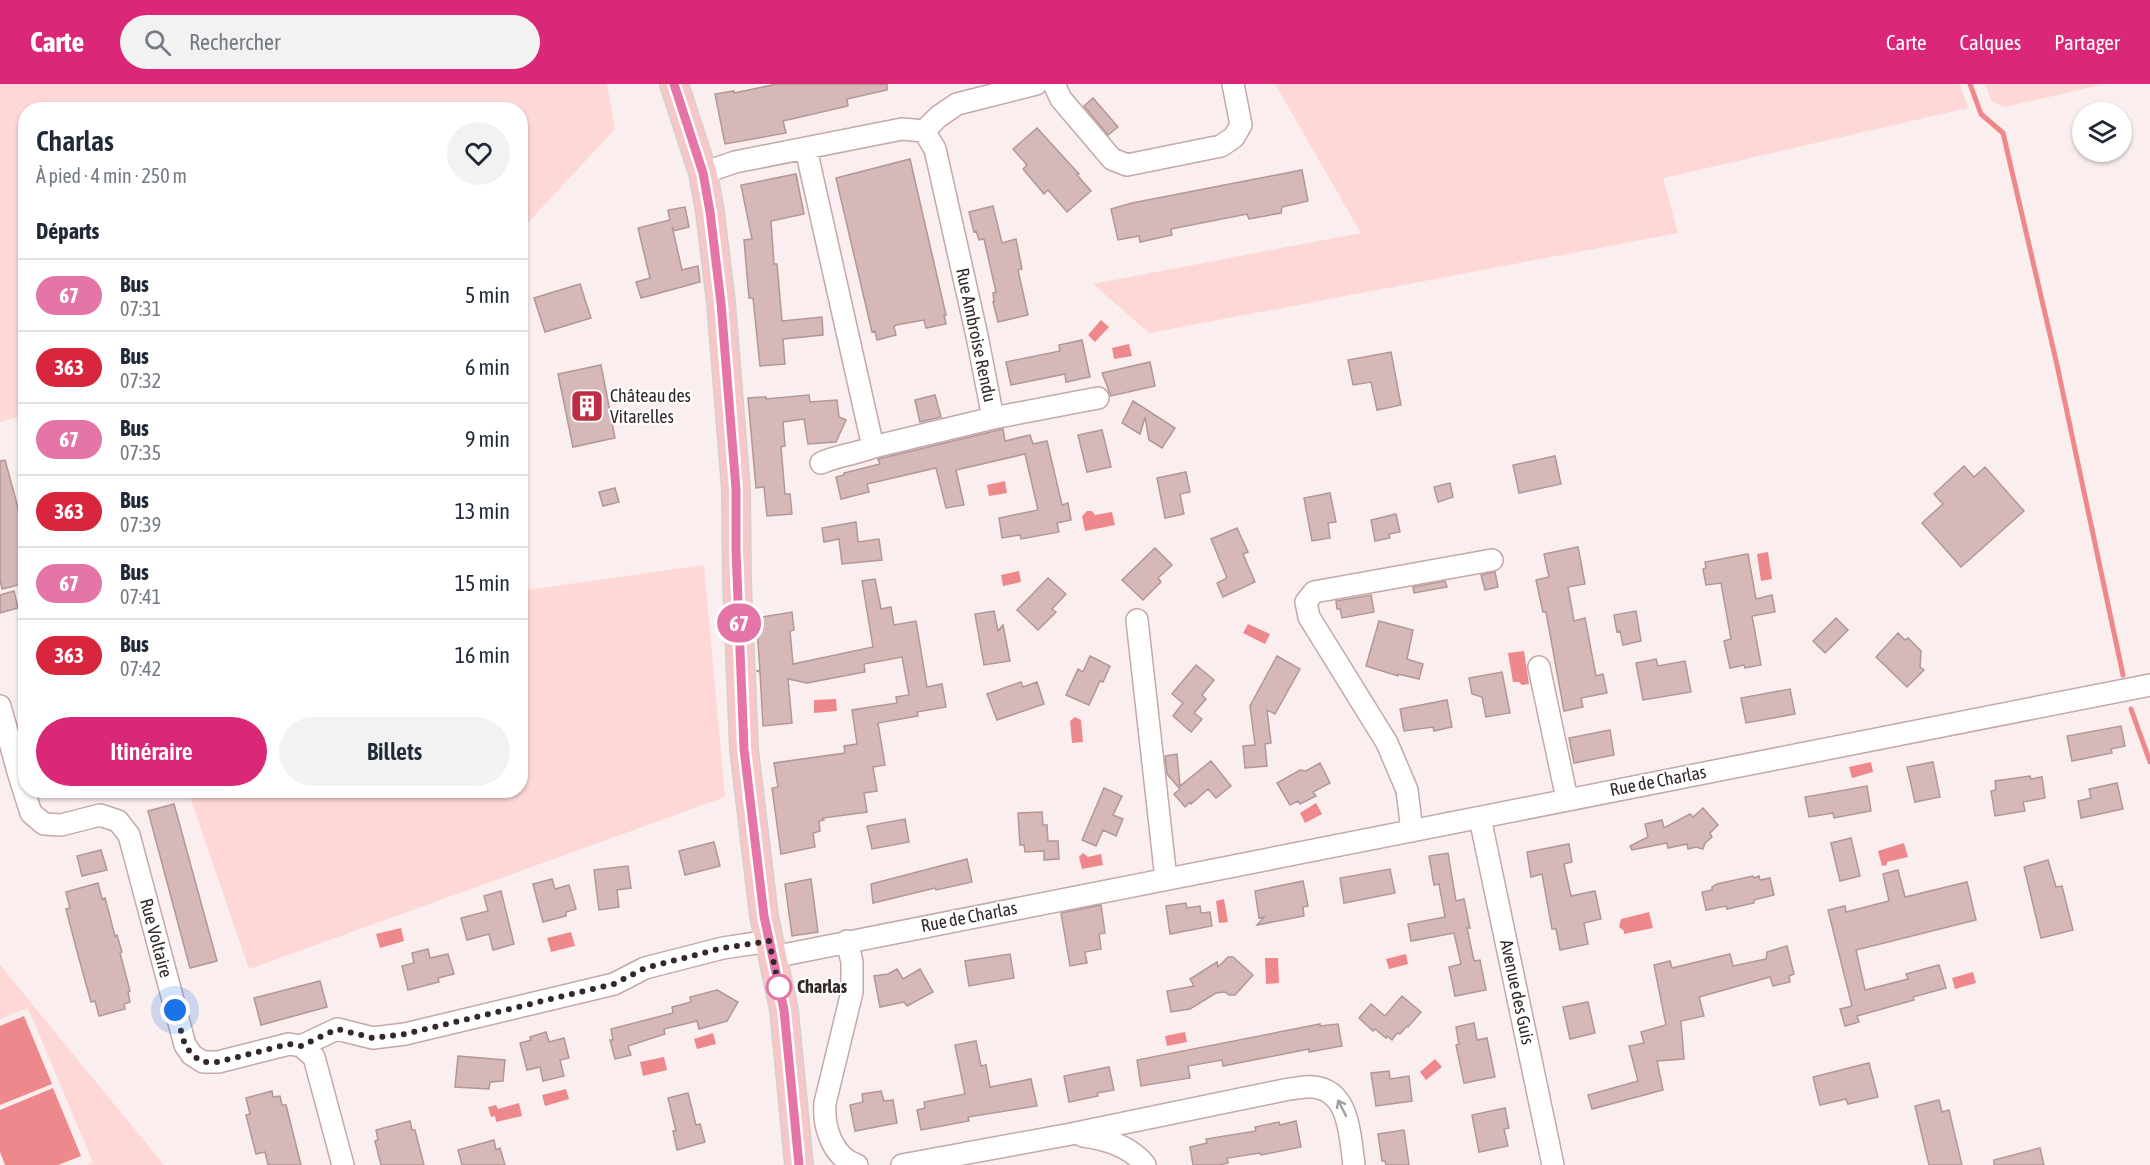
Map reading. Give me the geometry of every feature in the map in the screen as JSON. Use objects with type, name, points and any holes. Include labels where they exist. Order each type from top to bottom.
[{"type":"main road","points":[[674,84],[703,173],[721,303],[732,422],[744,749],[764,916],[784,1010],[799,1165]]},
{"type":"street","points":[[703,173],[735,162],[902,129],[924,131],[938,117],[957,104],[1036,84]]},
{"type":"street","points":[[1054,84],[1061,99],[1112,159],[1127,165],[1221,146],[1234,137],[1240,125],[1233,84]]},
{"type":"street","name":"Rue Ambroise Rendu","points":[[821,463],[873,447],[993,418],[935,149],[924,131]]},
{"type":"street","points":[[806,149],[873,447]]},
{"type":"street","points":[[993,418],[1098,398]]},
{"type":"street","points":[[1412,831],[1407,790],[1387,743],[1309,617],[1306,602],[1314,592],[1492,560]]},
{"type":"street","points":[[1137,620],[1166,879]]},
{"type":"street","points":[[1539,667],[1567,799]]},
{"type":"street","name":"Rue de Charlas","points":[[301,1046],[337,1029],[373,1038],[405,1034],[614,984],[645,968],[723,948],[771,949],[847,941],[1480,819],[1567,799],[2150,686]]},
{"type":"street","name":"Rue Voltaire","points":[[0,706],[18,771]]},
{"type":"street","name":"Rue Voltaire","points":[[26,798],[31,813],[44,824],[61,825],[100,815],[118,821],[129,836],[185,1045],[192,1055],[203,1062],[218,1062],[289,1044],[301,1046]]},
{"type":"street","name":"Avenue des Guis","points":[[1480,819],[1553,1165]]},
{"type":"street","points":[[847,941],[852,962],[852,992],[825,1103],[824,1118],[834,1148],[857,1165]]},
{"type":"street","points":[[301,1046],[314,1057],[343,1165]]},
{"type":"street","points":[[902,1165],[1071,1134],[1289,1089],[1314,1087],[1328,1092],[1339,1101],[1346,1114],[1354,1165]]},
{"type":"street","points":[[1071,1134],[1111,1141],[1141,1160],[1142,1136],[1148,1125],[1164,1115]]},
{"type":"shaded area","points":[[0,84],[607,84],[615,129],[528,222],[528,102],[18,102],[18,417],[0,422]]},
{"type":"shaded area","points":[[1275,84],[1960,84],[1968,108],[1663,178],[1678,233],[1149,333],[1093,284],[1361,233]]},
{"type":"shaded area","points":[[1985,84],[2105,84],[2005,107],[1992,102]]},
{"type":"shaded area","points":[[1101,320],[1109,327],[1095,342],[1088,335]]},
{"type":"shaded area","points":[[1129,344],[1132,356],[1114,359],[1112,348]]},
{"type":"shaded area","points":[[1005,481],[1007,493],[989,496],[987,485]]},
{"type":"shaded area","points":[[1087,511],[1092,511],[1095,515],[1112,512],[1115,525],[1085,531],[1082,516]]},
{"type":"shaded area","points":[[1768,552],[1772,579],[1761,581],[1757,554]]},
{"type":"shaded area","points":[[704,565],[725,797],[249,969],[190,798],[528,798],[528,590]]},
{"type":"shaded area","points":[[1019,571],[1021,582],[1003,586],[1001,575]]},
{"type":"shaded area","points":[[1248,624],[1270,634],[1265,644],[1243,633]]},
{"type":"shaded area","points":[[1524,651],[1529,684],[1522,685],[1519,682],[1513,682],[1508,653]]},
{"type":"shaded area","points":[[836,699],[837,711],[814,713],[814,700]]},
{"type":"shaded area","points":[[1075,717],[1081,720],[1083,742],[1072,743],[1070,721]]},
{"type":"shaded area","points":[[1871,762],[1873,772],[1852,778],[1849,767]]},
{"type":"shaded area","points":[[1316,803],[1322,814],[1305,823],[1300,813]]},
{"type":"shaded area","points":[[1904,843],[1908,857],[1887,862],[1887,865],[1882,866],[1878,851]]},
{"type":"shaded area","points":[[1083,853],[1088,857],[1101,854],[1103,865],[1082,869],[1079,857]]},
{"type":"shaded area","points":[[1224,899],[1228,922],[1219,923],[1216,901]]},
{"type":"shaded area","points":[[1649,912],[1653,928],[1624,934],[1619,927],[1621,919]]},
{"type":"shaded area","points":[[401,928],[404,941],[380,948],[376,934]]},
{"type":"shaded area","points":[[571,932],[575,946],[551,952],[547,938]]},
{"type":"shaded area","points":[[1406,954],[1408,964],[1389,969],[1386,959]]},
{"type":"shaded area","points":[[1265,958],[1278,958],[1279,983],[1266,984]]},
{"type":"shaded area","points":[[0,965],[164,1165],[87,1165],[93,1162],[28,1008],[0,1019]]},
{"type":"shaded area","points":[[1973,972],[1976,983],[1955,989],[1952,978]]},
{"type":"shaded area","points":[[24,1016],[52,1084],[0,1105],[0,1026]]},
{"type":"shaded area","points":[[1185,1032],[1187,1042],[1167,1046],[1165,1036]]},
{"type":"shaded area","points":[[713,1033],[716,1044],[697,1049],[694,1039]]},
{"type":"shaded area","points":[[664,1057],[667,1070],[643,1076],[640,1062]]},
{"type":"shaded area","points":[[1435,1059],[1442,1067],[1426,1080],[1420,1072]]},
{"type":"shaded area","points":[[53,1088],[81,1156],[58,1165],[5,1165],[0,1152],[0,1110]]},
{"type":"shaded area","points":[[566,1089],[569,1099],[545,1106],[542,1095]]},
{"type":"shaded area","points":[[519,1103],[522,1116],[496,1122],[495,1116],[491,1117],[488,1107],[496,1105],[498,1109]]},
{"type":"building","points":[[777,84],[887,84],[887,90],[847,99],[848,106],[783,121],[786,133],[725,144],[715,94],[734,91],[734,93]]},
{"type":"building","points":[[1093,98],[1118,127],[1108,135],[1084,106]]},
{"type":"building","points":[[1037,128],[1079,174],[1077,175],[1091,191],[1067,212],[1048,190],[1044,194],[1023,169],[1027,165],[1013,149]]},
{"type":"building","points":[[910,159],[946,315],[944,315],[946,324],[926,328],[924,320],[896,325],[894,327],[896,335],[877,340],[875,331],[872,332],[836,178]]},
{"type":"building","points":[[1302,170],[1308,201],[1282,207],[1281,213],[1249,219],[1247,214],[1171,229],[1172,235],[1140,242],[1139,236],[1118,240],[1111,209]]},
{"type":"building","points":[[796,174],[804,214],[771,221],[782,321],[822,317],[823,335],[783,339],[785,364],[760,366],[753,298],[749,298],[744,240],[752,239],[741,185]]},
{"type":"building","points":[[993,206],[1002,243],[1016,239],[1022,269],[1018,270],[1028,315],[998,322],[993,302],[993,293],[996,292],[984,239],[979,240],[976,231],[974,232],[969,212]]},
{"type":"building","points":[[685,207],[689,227],[673,231],[682,270],[698,266],[700,282],[641,298],[636,282],[650,278],[638,228],[670,220],[668,210]]},
{"type":"building","points":[[580,284],[591,318],[545,332],[534,298]]},
{"type":"building","points":[[1082,340],[1090,377],[1066,382],[1065,374],[1011,385],[1006,362],[1060,351],[1059,345]]},
{"type":"building","points":[[1391,352],[1401,405],[1377,410],[1371,382],[1353,385],[1348,360]]},
{"type":"building","points":[[1150,362],[1155,386],[1111,396],[1102,373]]},
{"type":"building","name":"Château des Vitarelles","points":[[601,365],[615,438],[573,447],[558,374]]},
{"type":"building","points":[[809,395],[810,402],[837,400],[839,417],[846,420],[836,442],[808,444],[804,419],[783,422],[785,446],[781,447],[785,494],[790,494],[792,514],[767,516],[764,487],[756,488],[748,398],[766,397],[766,399]]},
{"type":"building","points":[[935,395],[941,417],[920,422],[915,400]]},
{"type":"building","points":[[1133,401],[1175,428],[1162,448],[1149,440],[1145,417],[1140,434],[1122,423]]},
{"type":"building","points":[[1003,429],[1005,441],[1030,435],[1033,444],[1047,441],[1062,505],[1068,503],[1071,520],[1057,523],[1059,532],[1021,539],[1020,535],[1002,538],[999,518],[1038,510],[1025,454],[956,470],[964,505],[946,508],[936,468],[867,484],[869,492],[841,499],[836,477],[844,473],[880,464],[878,459]]},
{"type":"building","points":[[1102,430],[1111,467],[1087,472],[1078,435]]},
{"type":"building","points":[[1555,456],[1561,484],[1519,493],[1513,465]]},
{"type":"building","points":[[5,460],[18,508],[18,585],[2,589],[0,580],[0,461]]},
{"type":"building","points":[[1964,466],[1974,477],[1985,467],[2024,511],[1961,567],[1922,523],[1943,504],[1934,494]]},
{"type":"building","points":[[1186,472],[1190,492],[1180,494],[1184,514],[1165,518],[1157,478]]},
{"type":"building","points":[[1450,483],[1453,497],[1438,502],[1434,487]]},
{"type":"building","points":[[615,488],[619,502],[603,506],[599,492]]},
{"type":"building","points":[[1330,493],[1336,522],[1328,523],[1330,538],[1312,541],[1304,498]]},
{"type":"building","points":[[1396,514],[1400,532],[1389,534],[1390,538],[1375,541],[1371,520]]},
{"type":"building","points":[[856,522],[858,542],[879,539],[882,560],[842,564],[839,539],[824,542],[822,528]]},
{"type":"building","points":[[1237,528],[1248,552],[1243,554],[1255,582],[1223,597],[1217,583],[1227,578],[1211,539]]},
{"type":"building","points":[[1578,547],[1585,584],[1568,587],[1574,621],[1585,618],[1596,676],[1603,674],[1607,693],[1581,698],[1583,707],[1564,711],[1546,612],[1543,612],[1536,580],[1549,577],[1544,554]]},
{"type":"building","points":[[1155,548],[1172,565],[1158,578],[1161,582],[1143,600],[1122,580]]},
{"type":"building","points":[[1748,554],[1756,599],[1772,595],[1775,612],[1752,616],[1761,665],[1730,668],[1724,641],[1731,639],[1721,583],[1706,585],[1703,569],[1706,568],[1705,562]]},
{"type":"building","points":[[1495,572],[1498,587],[1485,590],[1481,575]]},
{"type":"building","points":[[1048,578],[1066,594],[1052,609],[1056,612],[1038,630],[1017,610]]},
{"type":"building","points":[[875,579],[881,609],[891,607],[894,625],[916,621],[927,687],[942,684],[946,707],[917,712],[918,716],[878,723],[885,765],[873,767],[877,791],[864,793],[867,812],[823,818],[824,820],[819,821],[820,831],[813,833],[815,847],[781,854],[772,788],[778,787],[774,763],[845,753],[844,746],[857,744],[852,710],[897,703],[896,697],[909,695],[902,657],[864,664],[865,672],[807,683],[788,679],[792,723],[763,726],[760,672],[757,671],[760,670],[756,618],[792,612],[794,630],[790,631],[793,664],[873,647],[862,581]]},
{"type":"building","points":[[1445,581],[1447,587],[1414,593],[1413,587]]},
{"type":"building","points":[[14,591],[18,608],[0,613],[0,595]]},
{"type":"building","points":[[1371,595],[1374,612],[1342,618],[1336,601]]},
{"type":"building","points":[[994,611],[998,631],[1003,625],[1010,661],[984,665],[975,614]]},
{"type":"building","points":[[1636,611],[1641,641],[1623,645],[1620,631],[1617,632],[1614,615]]},
{"type":"building","points":[[1836,618],[1848,630],[1825,653],[1813,641]]},
{"type":"building","points":[[1379,621],[1413,630],[1407,659],[1423,664],[1419,679],[1398,674],[1398,676],[1366,666]]},
{"type":"building","points":[[1898,633],[1905,640],[1908,638],[1921,651],[1920,667],[1924,670],[1907,687],[1876,657]]},
{"type":"building","points":[[1090,656],[1110,666],[1089,705],[1066,695],[1078,669],[1083,672]]},
{"type":"building","points":[[1277,656],[1300,669],[1275,714],[1267,710],[1271,743],[1265,744],[1267,766],[1245,768],[1243,746],[1255,745],[1250,706]]},
{"type":"building","points":[[1656,659],[1658,666],[1685,661],[1691,692],[1643,700],[1636,663]]},
{"type":"building","points":[[1196,665],[1214,680],[1202,695],[1206,699],[1194,713],[1202,719],[1191,732],[1173,716],[1183,703],[1172,694]]},
{"type":"building","points":[[1502,672],[1510,713],[1486,717],[1482,697],[1472,694],[1469,678]]},
{"type":"building","points":[[1021,682],[1023,687],[1037,682],[1044,704],[997,720],[987,694]]},
{"type":"building","points":[[1790,689],[1795,714],[1746,723],[1741,698]]},
{"type":"building","points":[[1447,700],[1452,727],[1434,731],[1433,727],[1404,731],[1400,709]]},
{"type":"building","points":[[2121,726],[2125,746],[2111,749],[2112,753],[2072,761],[2067,736]]},
{"type":"building","points":[[1610,730],[1614,755],[1574,763],[1569,738]]},
{"type":"building","points":[[1177,754],[1180,786],[1211,761],[1231,786],[1216,798],[1208,789],[1185,807],[1174,794],[1180,789],[1167,774],[1165,756]]},
{"type":"building","points":[[1933,762],[1940,797],[1915,802],[1907,767]]},
{"type":"building","points":[[1320,763],[1330,783],[1313,792],[1316,796],[1300,804],[1298,801],[1290,805],[1277,783],[1300,770],[1306,771]]},
{"type":"building","points":[[2030,776],[2031,779],[2042,777],[2045,798],[2023,802],[2025,811],[1995,816],[1991,791],[1996,790],[1995,781]]},
{"type":"building","points":[[2117,783],[2123,809],[2081,818],[2078,801],[2091,798],[2089,789]]},
{"type":"building","points":[[1867,786],[1871,811],[1834,818],[1833,813],[1809,817],[1805,797]]},
{"type":"building","points":[[1104,788],[1122,796],[1113,815],[1123,819],[1116,836],[1103,830],[1096,846],[1082,840]]},
{"type":"building","points":[[174,804],[217,961],[190,968],[148,811]]},
{"type":"building","points":[[1703,808],[1718,825],[1710,833],[1712,837],[1705,843],[1703,849],[1696,847],[1688,849],[1687,844],[1668,848],[1667,843],[1632,850],[1630,846],[1648,837],[1645,824],[1662,820],[1664,828],[1690,814],[1693,817]]},
{"type":"building","points":[[1042,812],[1043,825],[1047,825],[1048,841],[1058,841],[1059,859],[1044,860],[1044,851],[1025,852],[1024,845],[1020,845],[1018,813]]},
{"type":"building","points":[[905,819],[909,842],[872,849],[867,826]]},
{"type":"building","points":[[1851,838],[1860,876],[1840,881],[1831,843]]},
{"type":"building","points":[[714,842],[720,866],[685,875],[679,851]]},
{"type":"building","points":[[1569,844],[1572,862],[1564,864],[1571,896],[1595,891],[1601,919],[1584,923],[1588,944],[1560,950],[1556,929],[1552,929],[1542,874],[1531,877],[1527,852]]},
{"type":"building","points":[[101,850],[107,870],[82,876],[77,856]]},
{"type":"building","points":[[1448,853],[1456,901],[1464,899],[1474,961],[1480,960],[1486,990],[1455,996],[1449,967],[1461,964],[1454,933],[1411,941],[1408,924],[1445,917],[1439,884],[1434,885],[1429,856]]},
{"type":"building","points":[[967,859],[972,882],[936,890],[935,888],[873,903],[871,884]]},
{"type":"building","points":[[2048,860],[2056,887],[2062,886],[2073,930],[2041,938],[2024,867]]},
{"type":"building","points":[[628,866],[631,888],[617,890],[619,907],[599,910],[594,870]]},
{"type":"building","points":[[1390,869],[1395,893],[1344,903],[1340,878]]},
{"type":"building","points":[[1898,870],[1905,897],[1967,882],[1976,920],[1856,950],[1865,990],[1908,979],[1906,974],[1939,965],[1946,988],[1913,997],[1914,1000],[1857,1016],[1859,1022],[1845,1026],[1840,1009],[1852,1006],[1828,910],[1845,906],[1846,912],[1889,901],[1883,874]]},
{"type":"building","points":[[1753,876],[1754,878],[1759,876],[1760,880],[1770,878],[1774,895],[1754,900],[1754,903],[1727,909],[1726,906],[1706,910],[1702,892],[1712,890],[1712,887],[1717,884]]},
{"type":"building","points":[[552,879],[555,889],[569,885],[576,909],[566,912],[566,916],[543,922],[533,884]]},
{"type":"building","points":[[811,879],[818,932],[792,936],[785,884]]},
{"type":"building","points":[[1303,881],[1308,906],[1303,907],[1304,916],[1257,925],[1264,917],[1259,918],[1255,891]]},
{"type":"building","points":[[98,883],[102,899],[105,898],[115,936],[117,935],[130,991],[128,992],[130,1002],[124,1004],[125,1009],[99,1016],[95,1001],[91,1002],[66,909],[70,908],[66,892]]},
{"type":"building","points":[[501,891],[514,944],[493,950],[489,934],[467,940],[461,918],[488,911],[484,896]]},
{"type":"building","points":[[1186,903],[1187,908],[1200,906],[1201,913],[1210,912],[1212,926],[1170,934],[1166,906]]},
{"type":"building","points":[[1101,905],[1105,933],[1099,934],[1101,949],[1085,952],[1087,963],[1070,966],[1061,913]]},
{"type":"building","points":[[1787,946],[1794,974],[1789,976],[1790,982],[1773,986],[1770,977],[1699,997],[1704,1016],[1681,1021],[1684,1059],[1657,1061],[1663,1090],[1592,1109],[1588,1095],[1638,1081],[1629,1046],[1644,1043],[1641,1032],[1666,1025],[1654,965],[1670,961],[1672,968],[1730,954],[1733,966],[1766,959],[1767,952]]},
{"type":"building","points":[[428,949],[430,958],[448,954],[454,974],[438,978],[439,982],[408,990],[402,966],[414,963],[412,953]]},
{"type":"building","points":[[1010,954],[1014,978],[969,986],[965,961]]},
{"type":"building","points":[[1228,957],[1233,957],[1253,975],[1235,995],[1225,992],[1216,993],[1190,1009],[1171,1012],[1167,991],[1194,986],[1190,979],[1217,962],[1218,967]]},
{"type":"building","points":[[897,969],[903,979],[920,969],[933,992],[907,1006],[904,1002],[880,1007],[874,976],[888,974]]},
{"type":"building","points":[[320,981],[327,1007],[261,1025],[254,998]]},
{"type":"building","points":[[717,990],[738,1002],[727,1021],[699,1029],[697,1021],[664,1029],[665,1034],[628,1046],[631,1055],[615,1059],[610,1040],[613,1040],[611,1029],[673,1013],[672,1007],[691,1002],[690,997]]},
{"type":"building","points":[[1402,996],[1421,1012],[1392,1040],[1375,1029],[1373,1031],[1359,1018],[1371,1004],[1385,1016]]},
{"type":"building","points":[[1588,1002],[1595,1033],[1570,1039],[1563,1007]]},
{"type":"building","points":[[1474,1023],[1477,1040],[1487,1038],[1495,1077],[1464,1083],[1456,1045],[1459,1044],[1456,1027]]},
{"type":"building","points":[[1320,1024],[1320,1026],[1338,1024],[1342,1046],[1309,1052],[1309,1049],[1223,1066],[1222,1060],[1188,1066],[1190,1078],[1141,1086],[1137,1060]]},
{"type":"building","points":[[546,1032],[549,1042],[564,1038],[569,1058],[560,1060],[564,1076],[543,1081],[540,1067],[527,1070],[520,1043]]},
{"type":"building","points":[[976,1041],[981,1066],[986,1065],[990,1087],[1031,1079],[1037,1106],[968,1117],[969,1121],[921,1130],[917,1110],[925,1108],[924,1102],[965,1094],[955,1045]]},
{"type":"building","points":[[458,1056],[505,1060],[503,1081],[490,1082],[489,1089],[455,1087]]},
{"type":"building","points":[[1869,1063],[1878,1097],[1848,1104],[1846,1099],[1820,1105],[1813,1077]]},
{"type":"building","points":[[1109,1067],[1114,1090],[1069,1102],[1064,1076]]},
{"type":"building","points":[[1389,1071],[1390,1079],[1409,1076],[1412,1101],[1376,1106],[1371,1073]]},
{"type":"building","points":[[272,1091],[273,1097],[280,1096],[282,1105],[286,1105],[301,1165],[268,1165],[265,1152],[256,1154],[246,1115],[250,1114],[246,1098]]},
{"type":"building","points":[[881,1091],[884,1101],[893,1100],[897,1123],[855,1131],[850,1105],[863,1102],[862,1094]]},
{"type":"building","points":[[688,1093],[696,1125],[700,1124],[705,1142],[677,1150],[673,1131],[676,1131],[668,1098]]},
{"type":"building","points":[[1939,1100],[1942,1112],[1949,1110],[1962,1165],[1929,1165],[1915,1106]]},
{"type":"building","points":[[1505,1108],[1509,1128],[1504,1129],[1508,1146],[1479,1152],[1472,1115]]},
{"type":"building","points":[[410,1121],[412,1130],[415,1130],[424,1165],[381,1165],[375,1141],[378,1140],[376,1130]]},
{"type":"building","points":[[1296,1121],[1301,1147],[1261,1155],[1260,1153],[1227,1158],[1228,1163],[1219,1165],[1193,1165],[1190,1147],[1207,1143],[1206,1139],[1256,1131],[1255,1127],[1279,1122],[1280,1125]]},
{"type":"building","points":[[1404,1130],[1409,1165],[1386,1165],[1385,1161],[1382,1161],[1378,1134]]},
{"type":"building","points":[[494,1140],[496,1150],[500,1148],[505,1165],[462,1165],[458,1150]]},
{"type":"building","points":[[2040,1148],[2044,1165],[1994,1165],[1994,1160]]},
{"type":"waterway","points":[[1970,84],[1981,114],[2003,133],[2057,365],[2123,675]]},
{"type":"waterway","points":[[2131,709],[2150,762]]},
{"type":"bus line","name":"67","points":[[674,84],[686,115],[703,173],[721,303],[736,489],[735,533],[744,749],[764,916],[784,1010],[799,1165]]},
{"type":"place","name":"Château des Vitarelles","points":[[587,406]]},
{"type":"place","name":"Charlas","points":[[779,987]]},
{"type":"route","points":[[175,1010],[185,1045],[192,1055],[203,1062],[218,1062],[268,1048],[289,1044],[301,1046],[337,1029],[373,1038],[405,1034],[614,984],[645,968],[723,948],[769,941],[779,987]]}]
